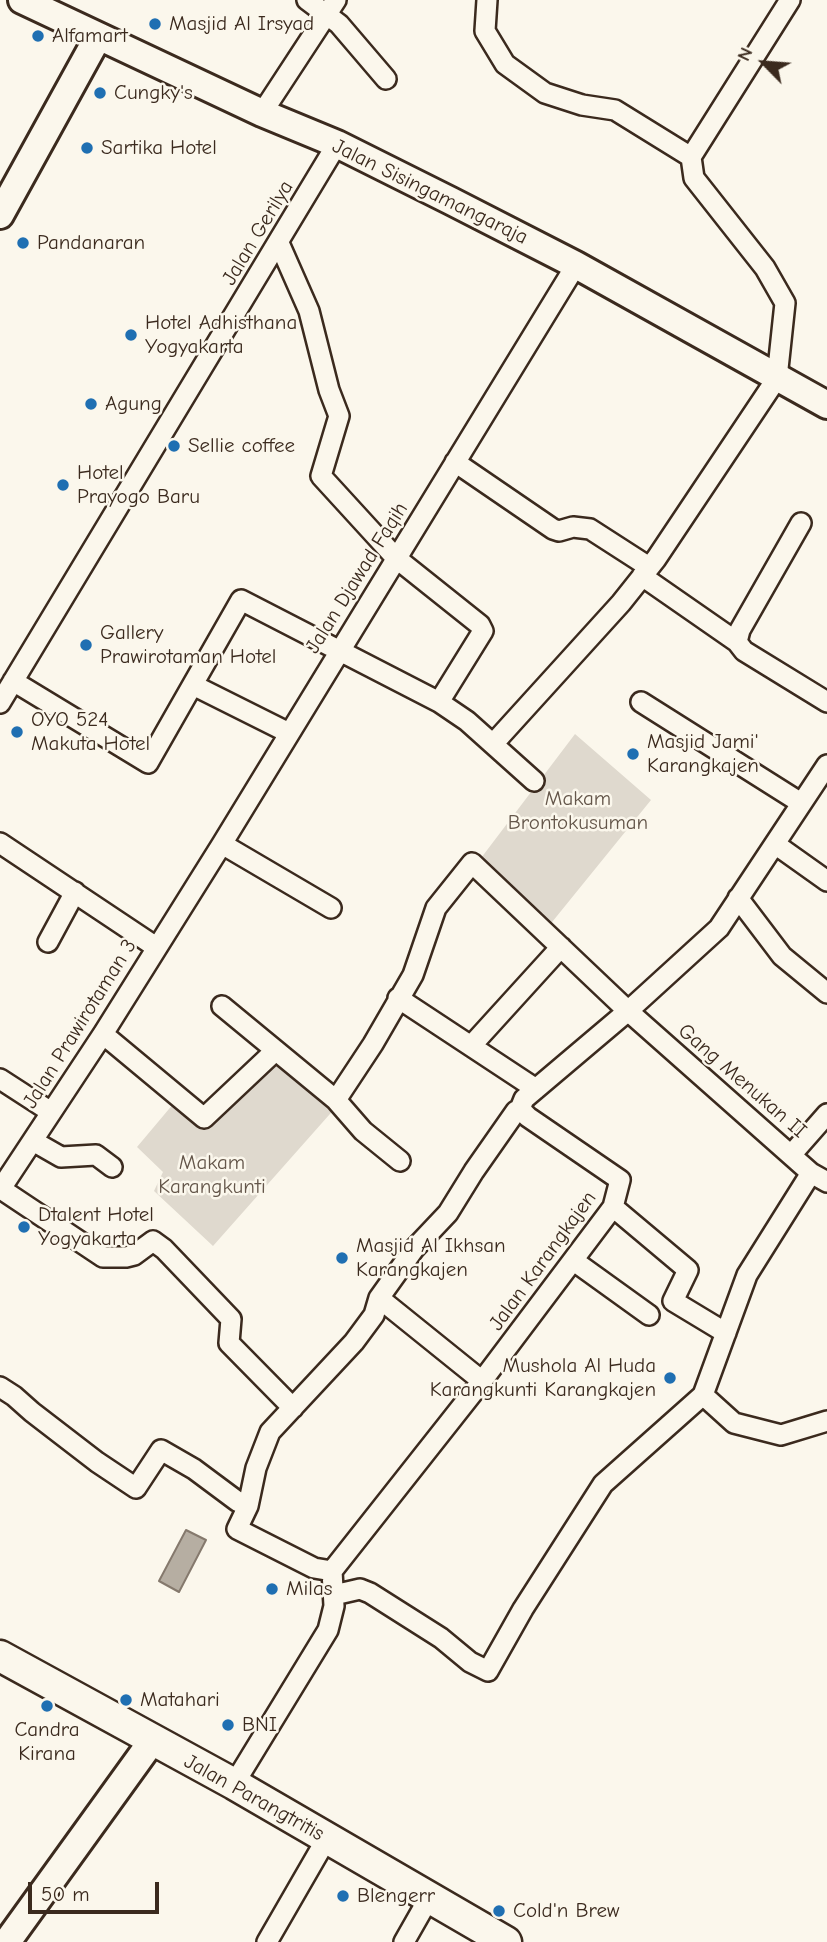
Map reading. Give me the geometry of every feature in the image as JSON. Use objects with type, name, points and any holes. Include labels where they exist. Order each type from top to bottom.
[{"type":"main road","name":"Jalan Sisingamangaraja","points":[[22,0],[262,113],[337,144],[576,265],[827,405]]},
{"type":"main road","points":[[0,215],[98,37]]},
{"type":"main road","name":"Jalan Parangtritis","points":[[0,1656],[234,1784],[506,1942]]},
{"type":"main road","points":[[7,1942],[152,1741]]},
{"type":"street","points":[[307,0],[332,7]]},
{"type":"street","points":[[487,0],[485,32],[505,64],[545,93],[582,105],[615,110],[691,157]]},
{"type":"street","points":[[493,744],[621,603],[777,378],[785,303],[765,268],[694,178],[691,157],[790,0]]},
{"type":"street","points":[[332,7],[339,24],[386,79]]},
{"type":"street","points":[[262,113],[332,7]]},
{"type":"street","name":"Jalan Gerilya","points":[[0,703],[337,144]]},
{"type":"street","points":[[279,243],[309,311],[329,390],[340,416],[321,475],[396,558],[480,625],[483,631],[439,702]]},
{"type":"street","name":"Jalan Djawad Faqih","points":[[176,916],[576,265]]},
{"type":"street","points":[[455,462],[553,529],[590,529],[737,642],[744,651],[827,702]]},
{"type":"street","points":[[737,642],[740,630],[801,523]]},
{"type":"street","points":[[13,681],[148,763],[242,600],[439,702],[467,721],[534,781]]},
{"type":"street","points":[[193,685],[289,733]]},
{"type":"street","points":[[641,702],[802,803]]},
{"type":"street","points":[[234,1784],[328,1630],[332,1617],[332,1571],[314,1568],[237,1529],[248,1506],[256,1468],[270,1432],[354,1342],[374,1315],[379,1298],[414,1249],[448,1213],[474,1171],[520,1109],[524,1099],[628,1012],[719,928],[827,765]]},
{"type":"street","points":[[0,843],[156,947]]},
{"type":"street","points":[[222,844],[331,908]]},
{"type":"street","points":[[775,844],[827,881]]},
{"type":"street","name":"Gang Menukan II","points":[[398,998],[419,961],[436,908],[472,863],[628,1012],[819,1177]]},
{"type":"street","points":[[48,942],[75,892]]},
{"type":"street","points":[[738,898],[782,956],[827,993]]},
{"type":"street","name":"Jalan Prawirotaman 3","points":[[0,1190],[103,1034],[176,916]]},
{"type":"street","points":[[471,1046],[561,947]]},
{"type":"street","points":[[337,1100],[373,1044],[398,998],[536,1089]]},
{"type":"street","points":[[222,1006],[337,1100],[363,1131],[400,1161]]},
{"type":"street","points":[[103,1034],[204,1118],[275,1051]]},
{"type":"street","points":[[0,1079],[51,1112]]},
{"type":"street","name":"Jalan Karangkajen","points":[[332,1571],[482,1381],[613,1207],[620,1180],[528,1118],[520,1109]]},
{"type":"street","points":[[791,1155],[827,1114]]},
{"type":"street","points":[[33,1141],[61,1157],[96,1156],[112,1167]]},
{"type":"street","points":[[334,1595],[360,1589],[370,1593],[441,1638],[470,1662],[488,1671],[523,1609],[603,1484],[703,1395],[747,1275],[819,1177]]},
{"type":"street","points":[[0,1190],[103,1256],[134,1255],[153,1241],[164,1249],[231,1319],[229,1343],[293,1408]]},
{"type":"street","points":[[613,1207],[688,1270],[673,1301],[726,1333]]},
{"type":"street","points":[[573,1261],[649,1315]]},
{"type":"street","points":[[379,1298],[482,1381]]},
{"type":"street","points":[[0,1387],[14,1395],[97,1462],[136,1488],[161,1450],[248,1506]]},
{"type":"street","points":[[703,1395],[734,1423],[781,1435],[825,1418]]},
{"type":"street","points":[[267,1942],[327,1838]]},
{"type":"street","points":[[404,1942],[429,1898]]},
{"type":"green space","name":"Makam Brontokusuman","points":[[575,734],[651,800],[544,932],[475,866]]},
{"type":"green space","name":"Makam Karangkunti","points":[[273,1053],[337,1106],[213,1246],[154,1191],[163,1172],[137,1147],[174,1103],[204,1126]]},
{"type":"shaded area","points":[[186,1530],[206,1540],[179,1592],[159,1581]]},
{"type":"place","name":"Masjid Al Irsyad","points":[[155,24]]},
{"type":"place","name":"Alfamart","points":[[38,36]]},
{"type":"place","name":"Cungky's","points":[[100,93]]},
{"type":"place","name":"Sartika Hotel","points":[[87,148]]},
{"type":"place","name":"Pandanaran","points":[[23,243]]},
{"type":"place","name":"Hotel Adhisthana Yogyakarta","points":[[131,335]]},
{"type":"place","name":"Agung","points":[[91,404]]},
{"type":"place","name":"Sellie coffee","points":[[174,446]]},
{"type":"place","name":"Hotel Prayogo Baru","points":[[63,485]]},
{"type":"place","name":"Gallery Prawirotaman Hotel","points":[[86,645]]},
{"type":"place","name":"OYO 524 Makuta Hotel","points":[[17,732]]},
{"type":"place","name":"Masjid Jami' Karangkajen","points":[[633,754]]},
{"type":"place","name":"Dtalent Hotel Yogyakarta","points":[[24,1227]]},
{"type":"place","name":"Masjid Al Ikhsan Karangkajen","points":[[342,1258]]},
{"type":"place","name":"Mushola Al Huda Karangkunti Karangkajen","points":[[670,1378]]},
{"type":"place","name":"Milas","points":[[272,1589]]},
{"type":"place","name":"Matahari","points":[[126,1700]]},
{"type":"place","name":"Candra Kirana","points":[[47,1706]]},
{"type":"place","name":"BNI","points":[[228,1725]]},
{"type":"place","name":"Blengerr","points":[[343,1896]]},
{"type":"place","name":"Cold'n Brew","points":[[499,1911]]}]
